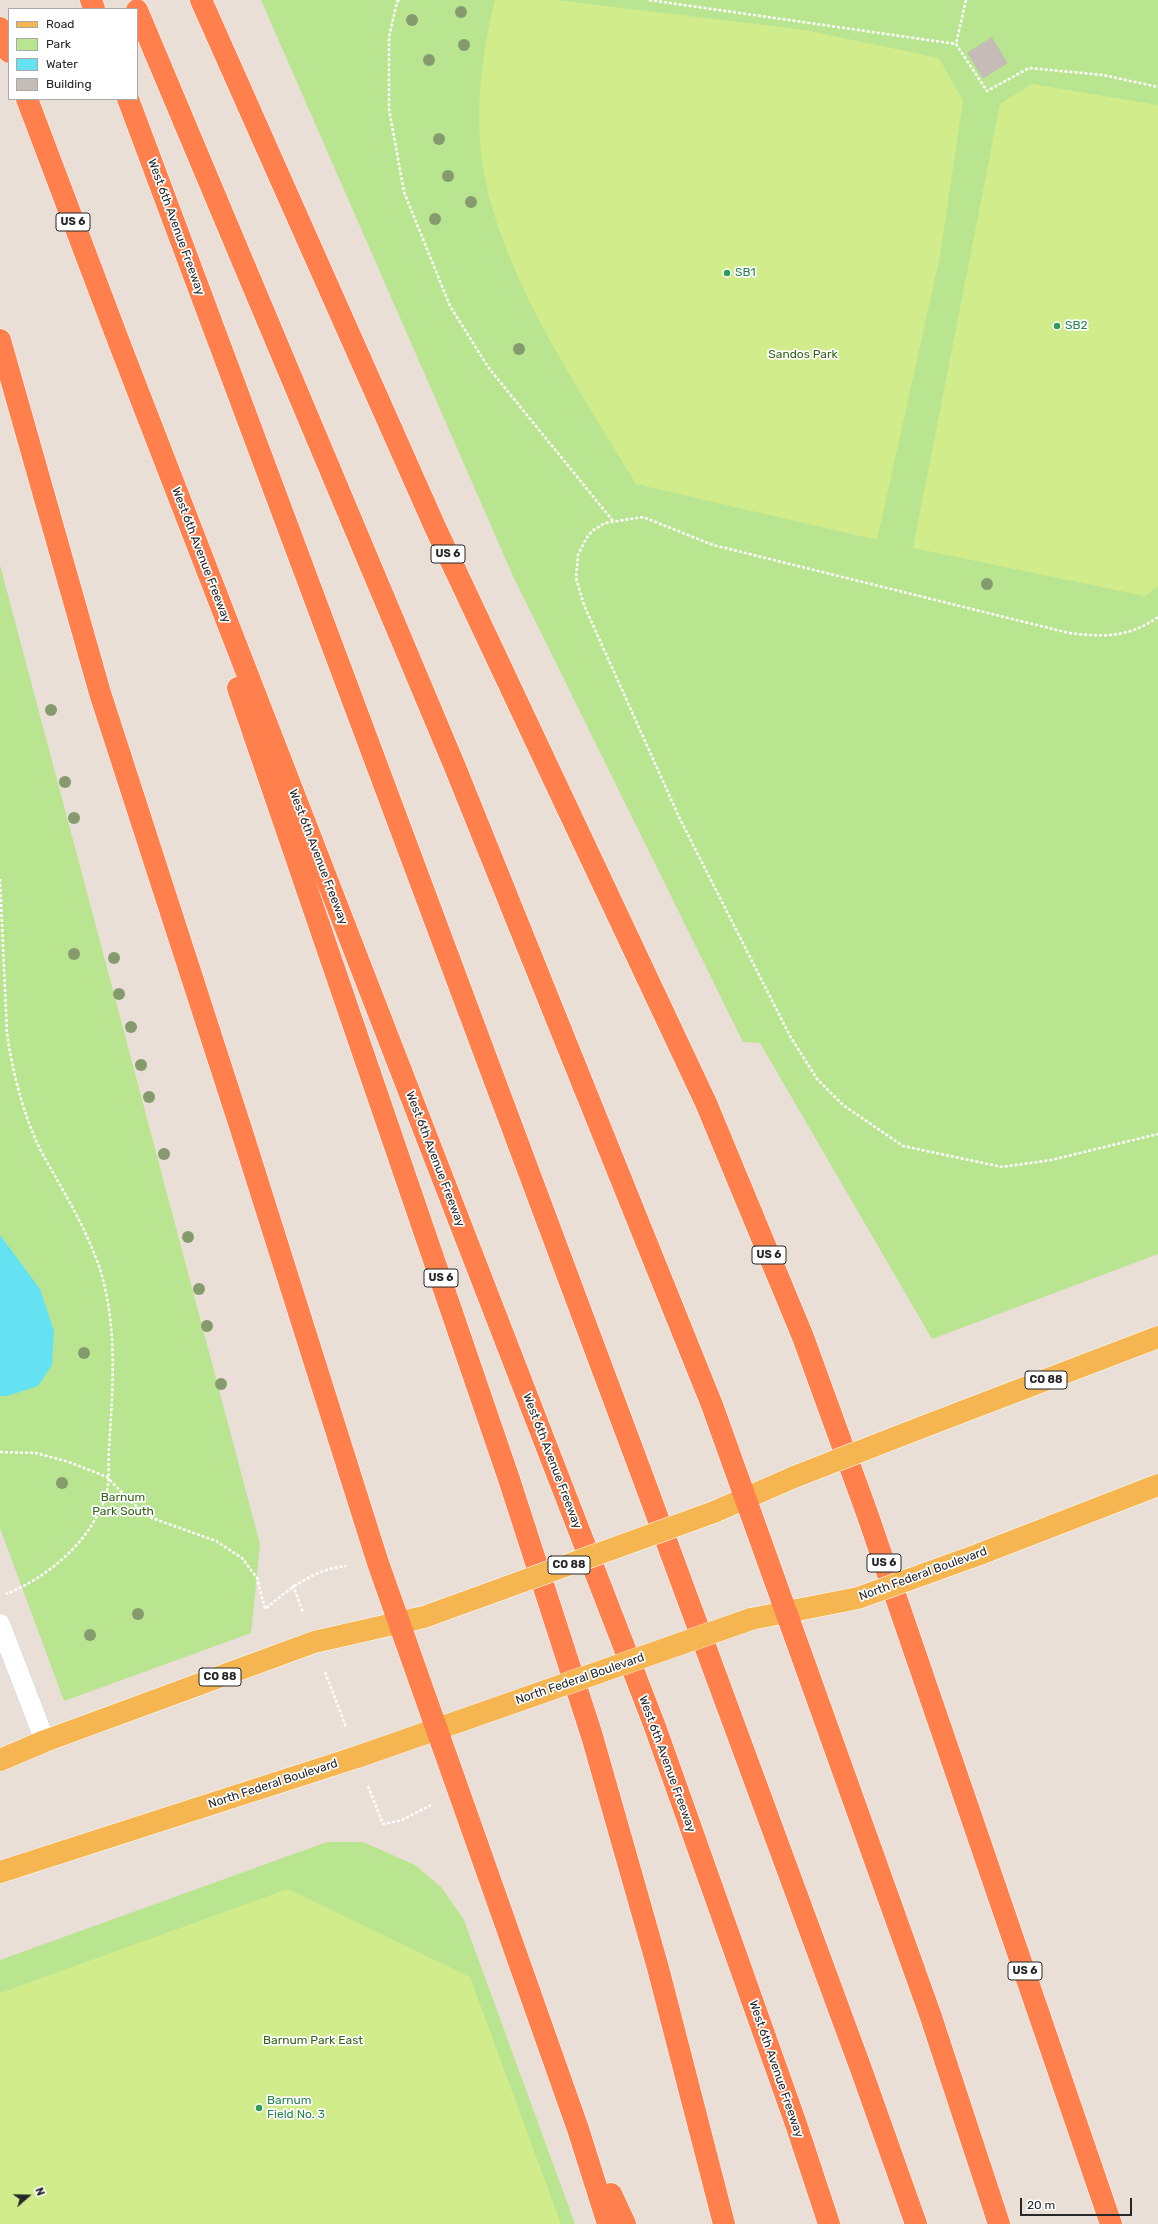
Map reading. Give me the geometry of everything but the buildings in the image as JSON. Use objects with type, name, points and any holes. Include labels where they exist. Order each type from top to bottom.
[{"type":"highway","name":"US 6","points":[[201,0],[435,527],[706,1103],[797,1322],[868,1516],[1111,2224]]},
{"type":"highway","points":[[138,12],[455,767],[712,1405],[785,1613],[930,2014],[999,2224]]},
{"type":"highway","points":[[0,28],[8,49]]},
{"type":"highway","name":"West 6th Avenue Freeway","points":[[27,100],[120,345],[654,1724],[793,2116],[829,2224]]},
{"type":"highway","name":"West 6th Avenue Freeway","points":[[128,100],[640,1468],[861,2069],[916,2224]]},
{"type":"highway","points":[[0,340],[100,693],[241,1129],[378,1563],[398,1624],[578,2128],[608,2224]]},
{"type":"highway","name":"US 6","points":[[120,345],[509,1478],[592,1736],[658,1968],[724,2224]]},
{"type":"highway","points":[[578,2128],[625,2224]]},
{"type":"main road","name":"CO 88","points":[[0,1760],[45,1741],[314,1642],[424,1617],[714,1512],[812,1469],[1158,1337]]},
{"type":"main road","name":"North Federal Boulevard","points":[[0,1872],[357,1757],[751,1619],[858,1598],[980,1554],[1158,1485]]},
{"type":"lane","points":[[0,1624],[45,1741]]},
{"type":"path","points":[[399,0],[397,2],[389,37],[389,109],[404,192],[450,306],[488,367],[613,521]]},
{"type":"path","points":[[649,0],[956,44]]},
{"type":"path","points":[[966,0],[956,44],[987,92],[1029,68],[1103,75],[1158,88]]},
{"type":"path","points":[[1158,617],[1128,633],[1104,637],[1069,633],[713,545],[643,517],[613,521],[592,532],[586,539],[578,555],[576,578],[584,605],[679,817],[790,1036],[817,1079],[844,1105],[903,1146],[1002,1167],[1051,1160],[1158,1134]]},
{"type":"path","points":[[0,879],[7,1033],[10,1058],[18,1088],[41,1150],[85,1228],[99,1268],[107,1298],[111,1324],[113,1376],[106,1493],[98,1514],[76,1547],[62,1560],[16,1590],[0,1596]]},
{"type":"path","points":[[0,1452],[36,1453],[69,1462],[107,1477],[132,1504],[152,1518],[216,1541],[242,1558],[257,1578],[265,1609],[293,1586],[331,1567],[378,1563]]},
{"type":"path","points":[[293,1586],[383,1824]]},
{"type":"green space","name":"Sandos Park","points":[[261,0],[1158,0],[1158,1254],[932,1339],[760,1043],[743,1042],[513,576]]},
{"type":"green space","name":"SB1","points":[[495,0],[556,0],[805,30],[939,58],[963,101],[940,256],[877,540],[636,484],[546,334],[508,253],[494,213],[484,173],[481,151],[479,107],[480,86],[486,43]]},
{"type":"green space","name":"SB2","points":[[1032,84],[1158,105],[1158,586],[1145,596],[913,548],[1000,104]]},
{"type":"green space","name":"Barnum Park South","points":[[0,565],[260,1544],[251,1633],[64,1701],[0,1528]]},
{"type":"green space","name":"Barnum Field No. 3","points":[[327,1842],[363,1842],[415,1865],[442,1888],[464,1920],[575,2224],[0,2224],[0,1960]]},
{"type":"green space","name":"Barnum Field No. 3","points":[[288,1889],[470,1977],[561,2224],[0,2224],[0,1993]]},
{"type":"water","points":[[0,1235],[40,1289],[54,1331],[52,1365],[38,1386],[7,1396],[0,1396]]},
{"type":"place","name":"SB1","points":[[727,273]]},
{"type":"place","name":"SB2","points":[[1057,326]]},
{"type":"place","name":"Barnum Field No. 3","points":[[259,2108]]},
{"type":"park label","name":"Barnum Park East","points":[[313,2041]]}]
